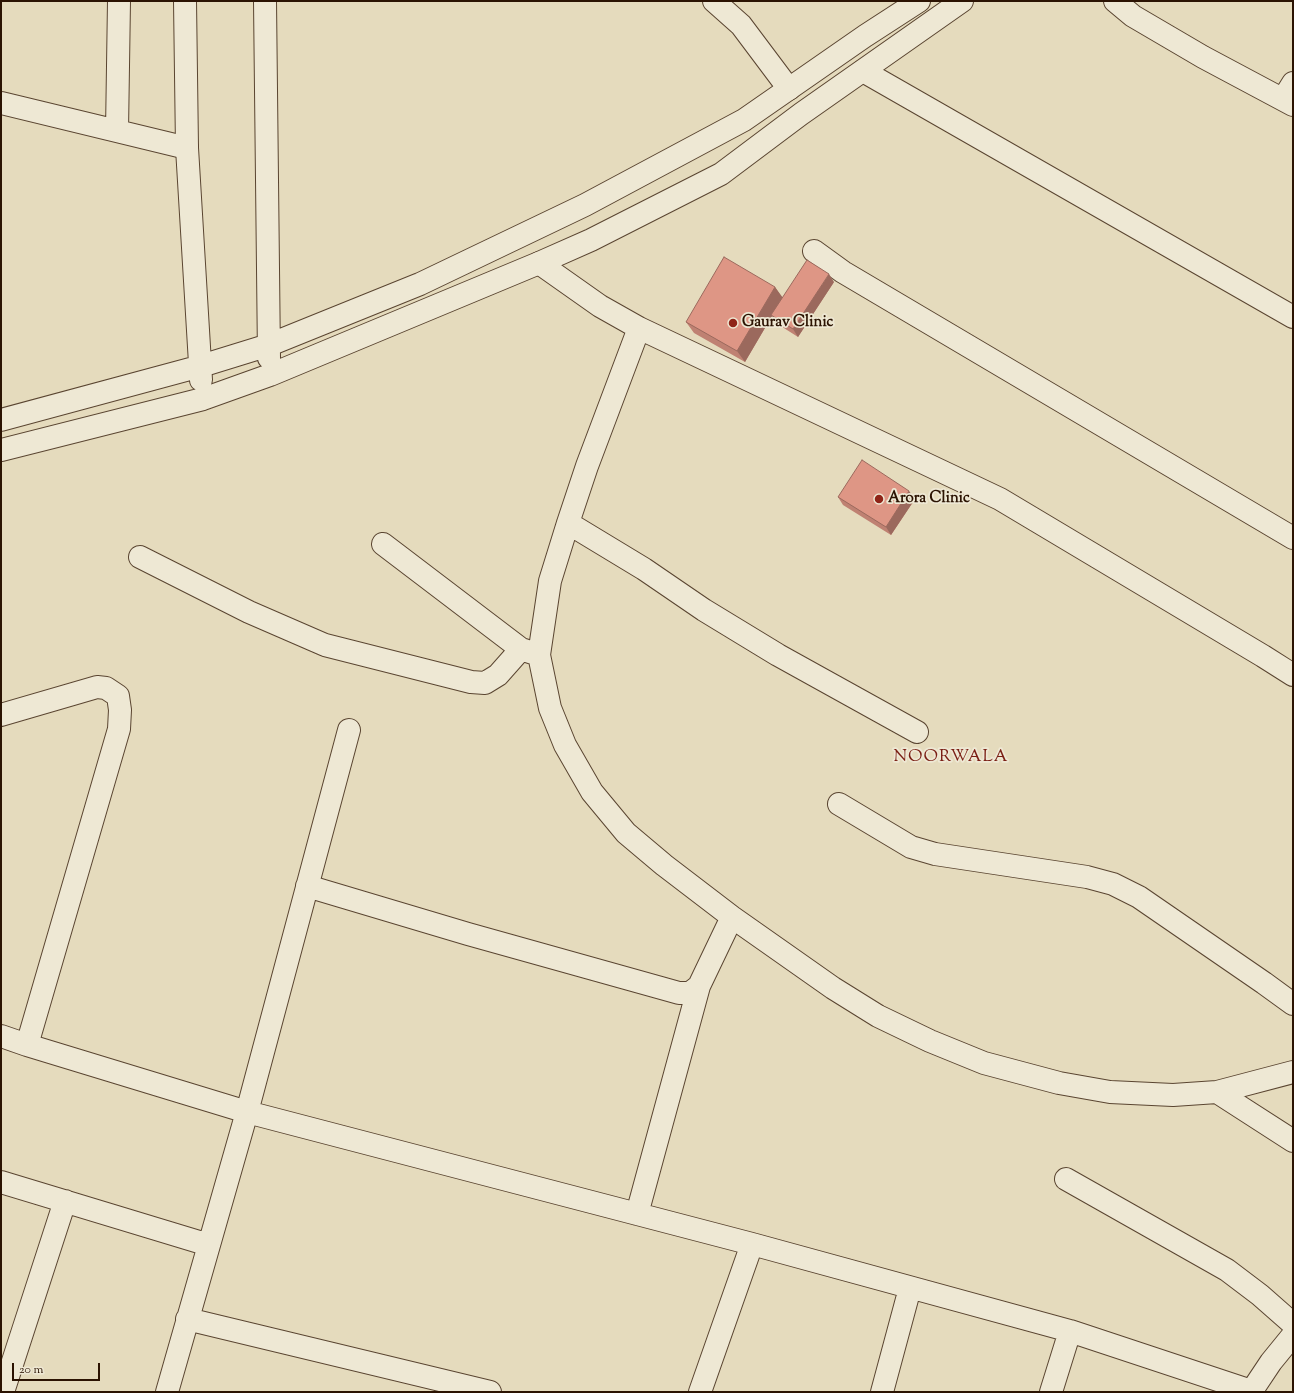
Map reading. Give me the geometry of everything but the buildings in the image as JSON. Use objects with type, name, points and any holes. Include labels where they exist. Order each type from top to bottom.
[{"type":"street","points":[[117,132],[119,1]]},
{"type":"street","points":[[185,1],[187,148],[202,399]]},
{"type":"street","points":[[265,1],[270,375]]},
{"type":"street","points":[[714,1],[741,25],[789,89]]},
{"type":"street","points":[[1,420],[201,366],[269,345],[420,284],[585,205],[744,120],[865,36],[919,1]]},
{"type":"street","points":[[1,450],[202,399],[270,375],[540,263],[591,240],[721,174],[801,114],[962,1]]},
{"type":"street","points":[[1115,1],[1133,16],[1197,53],[1290,96]]},
{"type":"street","points":[[863,71],[1293,317]]},
{"type":"street","points":[[1,103],[187,148]]},
{"type":"street","points":[[814,251],[843,272],[1293,538]]},
{"type":"street","points":[[540,263],[595,302],[618,317],[639,328],[1000,499],[1243,644],[1293,676]]},
{"type":"street","points":[[140,557],[249,612],[325,645],[472,682],[486,683],[530,652],[550,581],[587,466],[639,328]]},
{"type":"street","points":[[568,523],[644,569],[704,610],[778,655],[917,732]]},
{"type":"street","points":[[382,544],[530,652],[550,708],[565,744],[592,792],[626,833],[664,865],[732,917],[833,988],[878,1016],[930,1041],[984,1063],[1059,1083],[1110,1092],[1173,1095],[1217,1092],[1293,1072]]},
{"type":"street","points":[[1,714],[97,687],[106,688],[118,696],[120,710],[119,729],[27,1045]]},
{"type":"street","points":[[167,1392],[247,1112],[349,730]]},
{"type":"street","points":[[840,804],[911,847],[935,854],[1087,877],[1113,884],[1139,897],[1293,1004]]},
{"type":"street","points":[[307,886],[468,934],[679,993],[690,993],[699,986]]},
{"type":"street","points":[[637,1214],[699,986],[732,917]]},
{"type":"street","points":[[1,1036],[247,1112],[752,1244],[1070,1331],[1251,1391],[1271,1362],[1293,1335]]},
{"type":"street","points":[[1217,1092],[1293,1141]]},
{"type":"street","points":[[1066,1179],[1227,1270],[1260,1295],[1293,1324]]},
{"type":"street","points":[[1,1182],[209,1245]]},
{"type":"street","points":[[3,1392],[8,1359],[65,1201]]},
{"type":"street","points":[[700,1392],[752,1244]]},
{"type":"street","points":[[882,1392],[910,1288]]},
{"type":"street","points":[[187,1319],[490,1392]]},
{"type":"street","points":[[1051,1392],[1070,1331]]},
{"type":"place","name":"Gaurav Clinic","points":[[733,323]]},
{"type":"place","name":"Arora Clinic","points":[[879,499]]},
{"type":"district","name":"NOORWALA","points":[[951,758]]}]
